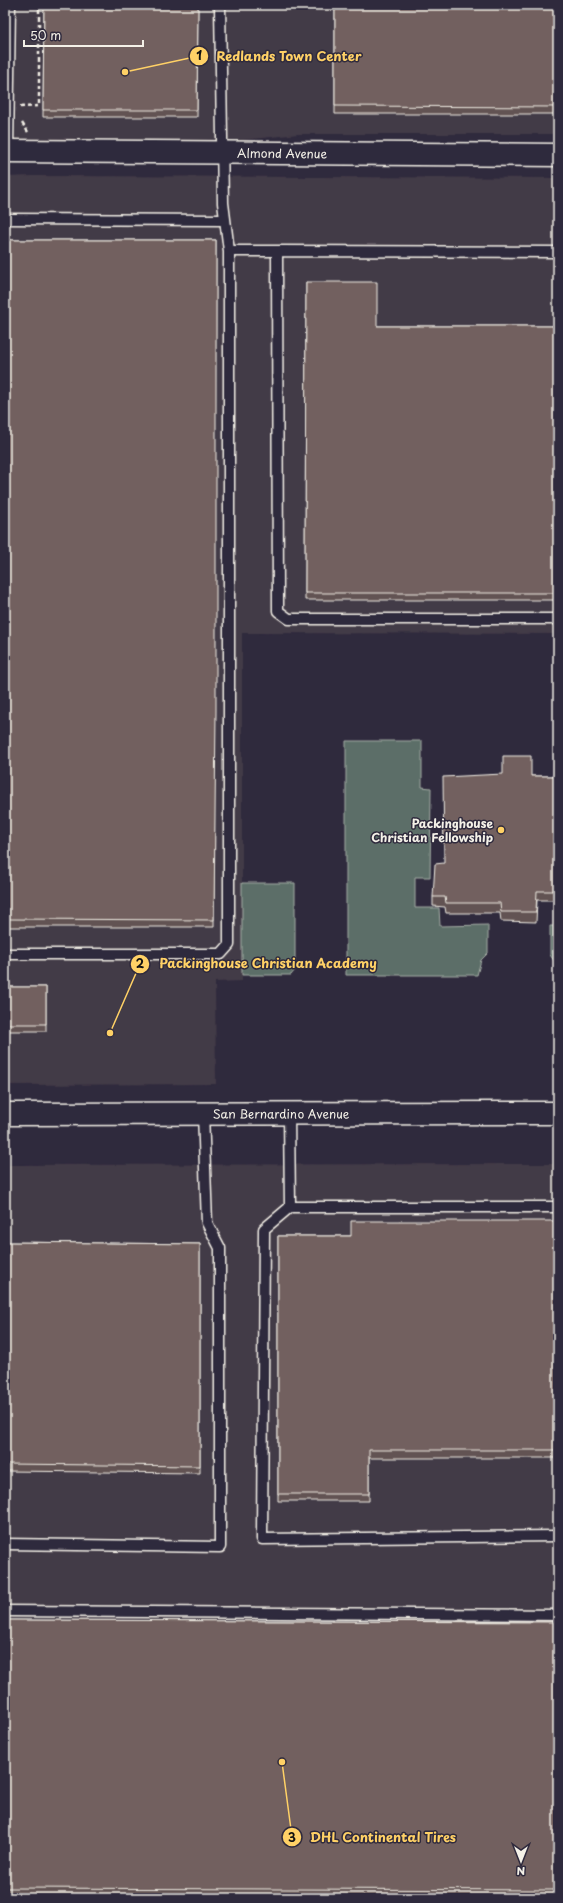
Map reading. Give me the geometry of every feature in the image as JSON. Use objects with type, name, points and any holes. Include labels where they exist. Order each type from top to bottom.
[{"type":"main road","name":"Almond Avenue","points":[[6,151],[558,155]]},
{"type":"main road","name":"San Bernardino Avenue","points":[[5,1114],[558,1113]]},
{"type":"lane","points":[[6,151],[10,5]]},
{"type":"lane","points":[[5,954],[221,954],[229,945],[229,251],[224,220],[220,5]]},
{"type":"lane","points":[[5,218],[224,220]]},
{"type":"lane","points":[[229,251],[558,252]]},
{"type":"lane","points":[[277,251],[278,611],[289,619],[558,619]]},
{"type":"lane","points":[[5,1544],[220,1547],[220,1248],[207,1223],[203,1113]]},
{"type":"lane","points":[[289,1113],[290,1207]]},
{"type":"lane","points":[[558,1207],[290,1207],[264,1229],[262,1539],[558,1536]]},
{"type":"lane","points":[[5,1611],[558,1615]]},
{"type":"path","points":[[21,114],[20,107],[39,106],[39,5]]},
{"type":"path","points":[[21,121],[32,137]]},
{"type":"shaded area","points":[[5,5],[558,5],[558,134],[298,134],[244,140],[5,140]]},
{"type":"shaded area","points":[[5,177],[558,178],[558,634],[242,633],[242,981],[215,982],[216,1084],[5,1085]]},
{"type":"shaded area","points":[[558,1164],[558,1898],[5,1898],[5,1165]]},
{"type":"green space","points":[[346,741],[422,741],[422,787],[431,788],[430,877],[415,877],[415,908],[439,908],[440,926],[488,925],[488,953],[481,960],[477,975],[346,975]]},
{"type":"green space","points":[[242,883],[295,883],[295,970],[291,975],[242,975]]},
{"type":"green space","points":[[550,926],[558,926],[558,966],[550,955]]},
{"type":"building","points":[[44,5],[198,5],[197,110],[43,110]]},
{"type":"building","points":[[335,5],[558,5],[558,107],[335,106]]},
{"type":"building","points":[[5,240],[216,240],[216,711],[214,920],[5,919]]},
{"type":"building","points":[[306,282],[377,282],[377,326],[558,326],[558,593],[305,593]]},
{"type":"building","name":"Packinghouse Christian Fellowship","points":[[503,756],[531,756],[531,776],[558,776],[558,898],[556,891],[537,891],[536,912],[501,912],[500,903],[446,903],[445,897],[433,897],[435,864],[444,863],[443,777],[503,774]]},
{"type":"building","points":[[5,987],[46,987],[46,1024],[5,1024]]},
{"type":"building","points":[[351,1221],[558,1221],[558,1450],[369,1450],[369,1494],[278,1494],[278,1236],[351,1236]]},
{"type":"building","points":[[5,1242],[200,1244],[200,1466],[5,1464]]},
{"type":"building","points":[[5,1620],[558,1622],[558,1890],[5,1888]]},
{"type":"place","name":"Redlands Town Center","points":[[125,72]]},
{"type":"place","name":"Packinghouse Christian Fellowship","points":[[501,830]]},
{"type":"place","name":"Packinghouse Christian Academy","points":[[110,1033]]},
{"type":"place","name":"DHL Continental Tires","points":[[282,1762]]}]
